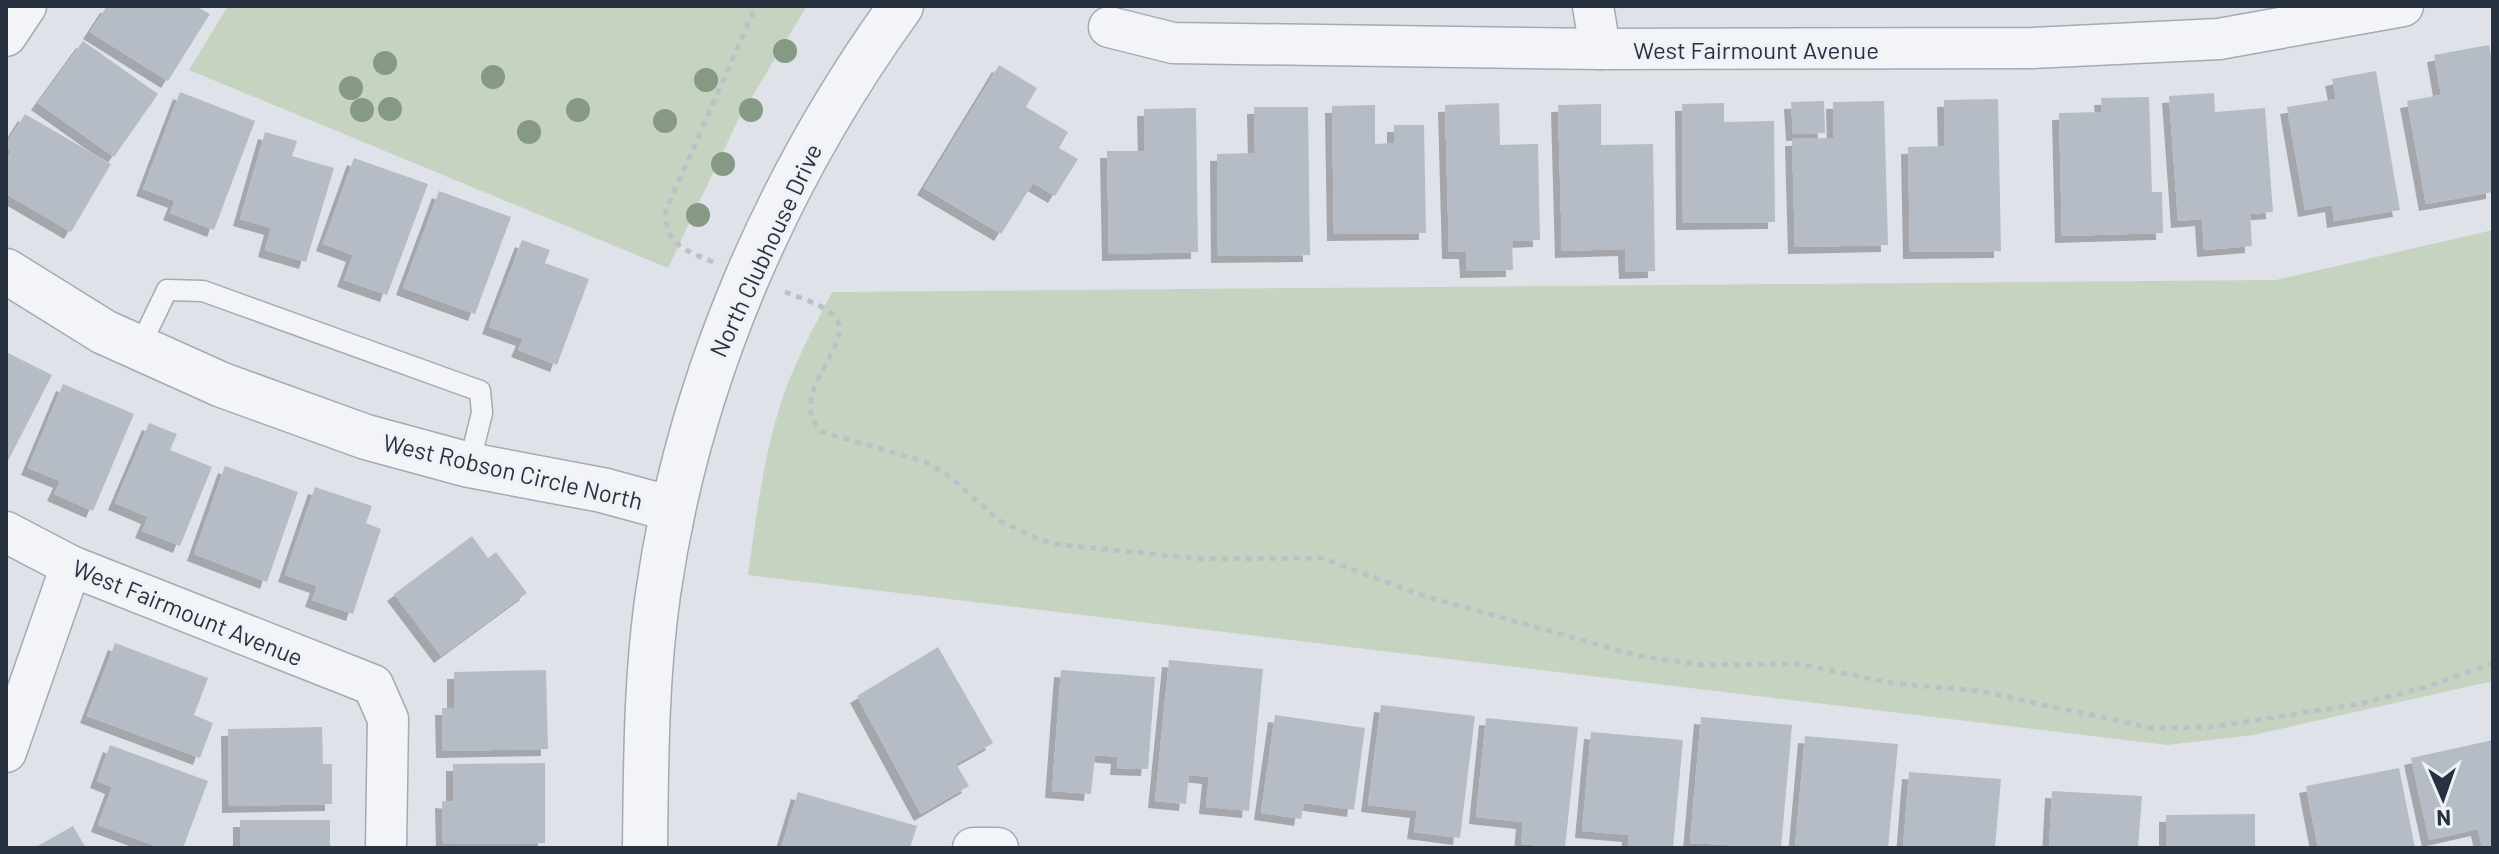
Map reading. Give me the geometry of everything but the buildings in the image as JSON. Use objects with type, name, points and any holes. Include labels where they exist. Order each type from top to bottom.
[{"type":"street","name":"North Clubhouse Drive","points":[[645,848],[651,661],[672,509],[711,371],[748,276],[801,164],[843,92],[901,6]]},
{"type":"street","points":[[1593,6],[1600,49]]},
{"type":"street","name":"West Fairmount Avenue","points":[[1109,27],[1173,43],[1600,49],[2032,48],[2219,39],[2403,6]]},
{"type":"street","name":"West Robson Circle North","points":[[6,271],[104,332],[222,385],[352,432],[469,465],[602,490],[672,509]]},
{"type":"street","name":"West Fairmount Avenue","points":[[6,532],[71,566],[373,685],[388,719],[386,848]]},
{"type":"street","points":[[6,752],[71,566]]},
{"type":"lane","points":[[139,348],[167,290],[203,291],[480,391],[482,413],[469,465]]},
{"type":"path","points":[[694,254],[668,237],[666,210],[756,6]]},
{"type":"path","points":[[801,298],[831,313],[838,327],[835,346],[810,395],[812,415],[822,432],[926,462],[945,473],[1000,521],[1040,540],[1062,545],[1203,559],[1322,558],[1424,596],[1639,656],[1702,665],[1798,664],[1892,683],[1994,694],[2152,728],[2212,727],[2359,704],[2423,688],[2493,663]]},
{"type":"green space","points":[[228,6],[807,6],[739,118],[668,268],[189,70]]},
{"type":"green space","points":[[2493,230],[2493,681],[2253,735],[2167,745],[748,575],[764,468],[777,415],[796,364],[832,292],[2276,280]]}]
